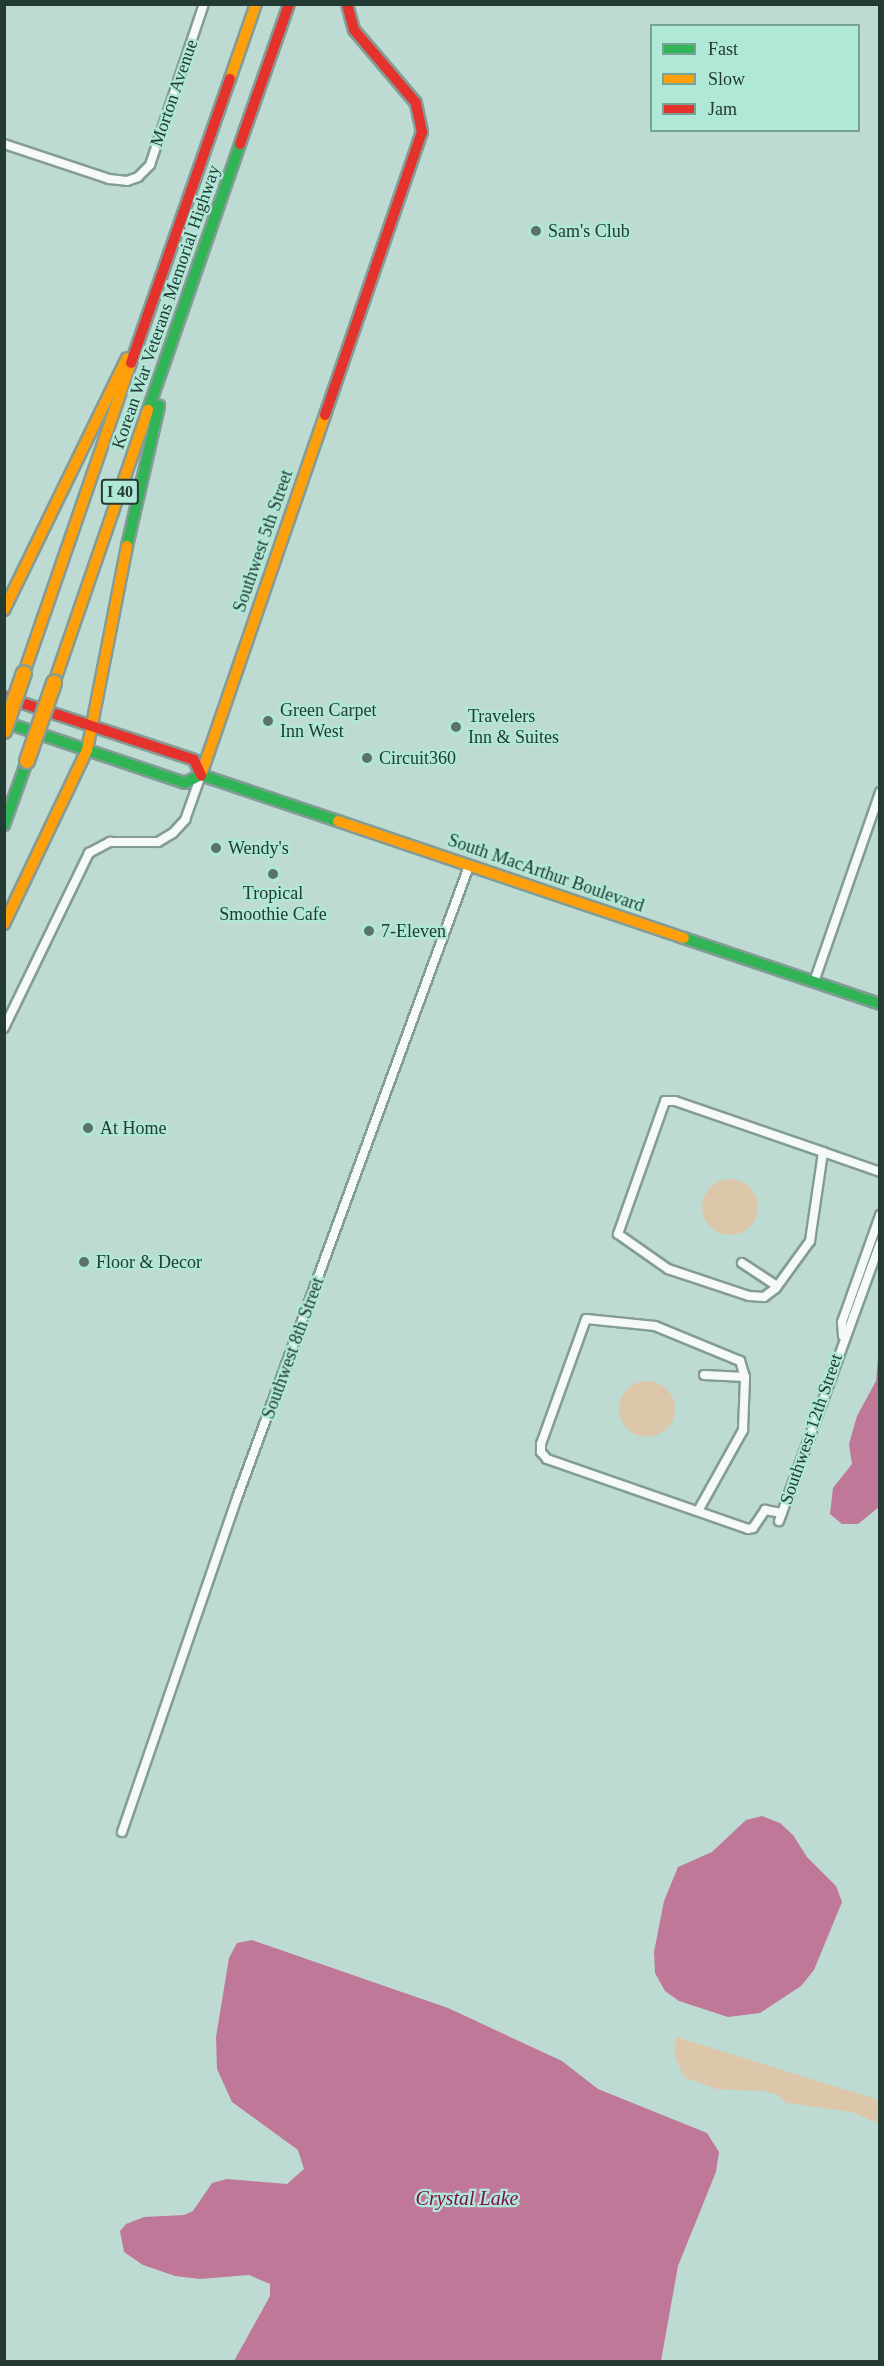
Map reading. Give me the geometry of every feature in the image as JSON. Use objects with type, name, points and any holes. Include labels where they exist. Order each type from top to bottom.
[{"type":"main road","name":"Korean War Veterans Memorial Highway","points":[[4,731],[256,4]]},
{"type":"main road","name":"Korean War Veterans Memorial Highway","points":[[4,825],[289,4]]},
{"type":"main road","name":"Southwest 5th Street","points":[[201,776],[422,132],[416,103],[354,30],[347,4]]},
{"type":"main road","points":[[4,924],[87,750],[142,473],[187,302]]},
{"type":"main road","points":[[4,610],[96,416],[148,319]]},
{"type":"main road","name":"South MacArthur Boulevard","points":[[4,697],[194,760],[201,776]]},
{"type":"main road","name":"South MacArthur Boulevard","points":[[4,722],[185,783],[201,776],[879,1004]]},
{"type":"street","name":"Morton Avenue","points":[[4,144],[109,179],[138,177],[150,165],[204,4]]},
{"type":"street","name":"Southwest 5th Street","points":[[4,1028],[88,853],[110,842],[158,842],[174,833],[185,820],[201,776]]},
{"type":"street","points":[[814,982],[879,792]]},
{"type":"street","name":"Southwest 8th Street","points":[[122,1832],[237,1498],[469,866]]},
{"type":"street","points":[[823,1152],[810,1241],[777,1286],[757,1298],[668,1269],[618,1234],[629,1194],[665,1101],[675,1101],[823,1152],[879,1172]]},
{"type":"street","name":"Southwest 12th Street","points":[[843,1336],[842,1322],[879,1215]]},
{"type":"street","name":"Southwest 12th Street","points":[[698,1511],[748,1529],[753,1528],[765,1510],[780,1517],[843,1336],[851,1326],[879,1244]]},
{"type":"street","points":[[742,1263],[777,1286]]},
{"type":"street","points":[[586,1320],[643,1324],[735,1356],[745,1377],[743,1430],[698,1511],[547,1459],[541,1444],[586,1320]]},
{"type":"street","points":[[704,1375],[745,1377]]},
{"type":"shaded area","points":[[724,1179],[736,1179],[750,1187],[758,1201],[756,1218],[750,1227],[736,1235],[724,1235],[707,1223],[702,1213],[702,1201],[714,1184]]},
{"type":"shaded area","points":[[642,1381],[652,1381],[667,1389],[673,1398],[675,1409],[673,1420],[667,1429],[652,1437],[642,1437],[631,1432],[624,1425],[619,1414],[619,1404],[624,1393],[631,1386]]},
{"type":"shaded area","points":[[676,2037],[879,2100],[879,2124],[852,2112],[786,2103],[779,2095],[764,2091],[716,2089],[684,2077],[675,2056]]},
{"type":"water","points":[[879,1347],[879,1507],[858,1524],[842,1524],[830,1514],[833,1488],[852,1464],[849,1444],[857,1416],[876,1381]]},
{"type":"water","points":[[762,1816],[780,1823],[793,1835],[807,1857],[836,1886],[842,1902],[814,1970],[801,1986],[760,2013],[728,2017],[679,2001],[665,1991],[655,1973],[654,1952],[664,1901],[678,1867],[712,1852],[746,1820]]},
{"type":"water","name":"Crystal Lake","points":[[252,1940],[448,2008],[562,2061],[598,2089],[707,2133],[719,2152],[716,2172],[678,2266],[661,2361],[234,2361],[270,2296],[270,2284],[249,2275],[200,2279],[175,2276],[143,2265],[124,2252],[120,2231],[126,2224],[144,2217],[184,2215],[193,2211],[212,2183],[227,2179],[287,2184],[304,2169],[298,2150],[232,2102],[217,2069],[216,2037],[229,1958],[237,1943]]},
{"type":"traffic: fast","points":[[148,410],[240,144]]},
{"type":"traffic: fast","points":[[127,546],[159,406]]},
{"type":"traffic: fast","points":[[4,722],[185,783],[201,775],[338,821]]},
{"type":"traffic: fast","points":[[4,825],[27,761]]},
{"type":"traffic: fast","points":[[684,938],[880,1004]]},
{"type":"traffic: slow","points":[[230,79],[256,4]]},
{"type":"traffic: slow","points":[[4,610],[127,358]]},
{"type":"traffic: slow","points":[[24,673],[131,363]]},
{"type":"traffic: slow","points":[[54,683],[148,410]]},
{"type":"traffic: slow","points":[[201,775],[325,415]]},
{"type":"traffic: slow","points":[[4,924],[87,750],[127,546]]},
{"type":"traffic: slow","points":[[4,731],[24,673]]},
{"type":"traffic: slow","points":[[27,761],[54,683]]},
{"type":"traffic: slow","points":[[338,821],[684,938]]},
{"type":"traffic: jam","points":[[240,144],[289,4]]},
{"type":"traffic: jam","points":[[325,415],[422,132],[416,103],[354,30],[347,4]]},
{"type":"traffic: jam","points":[[131,363],[230,79]]},
{"type":"traffic: jam","points":[[4,697],[194,760],[201,775]]},
{"type":"place","name":"Sam's Club","points":[[536,231]]},
{"type":"place","name":"Green Carpet Inn West","points":[[268,721]]},
{"type":"place","name":"Travelers Inn & Suites","points":[[456,727]]},
{"type":"place","name":"Circuit360","points":[[367,758]]},
{"type":"place","name":"Wendy's","points":[[216,848]]},
{"type":"place","name":"Tropical Smoothie Cafe","points":[[273,874]]},
{"type":"place","name":"7-Eleven","points":[[369,931]]},
{"type":"place","name":"At Home","points":[[88,1128]]},
{"type":"place","name":"Floor & Decor","points":[[84,1262]]}]
